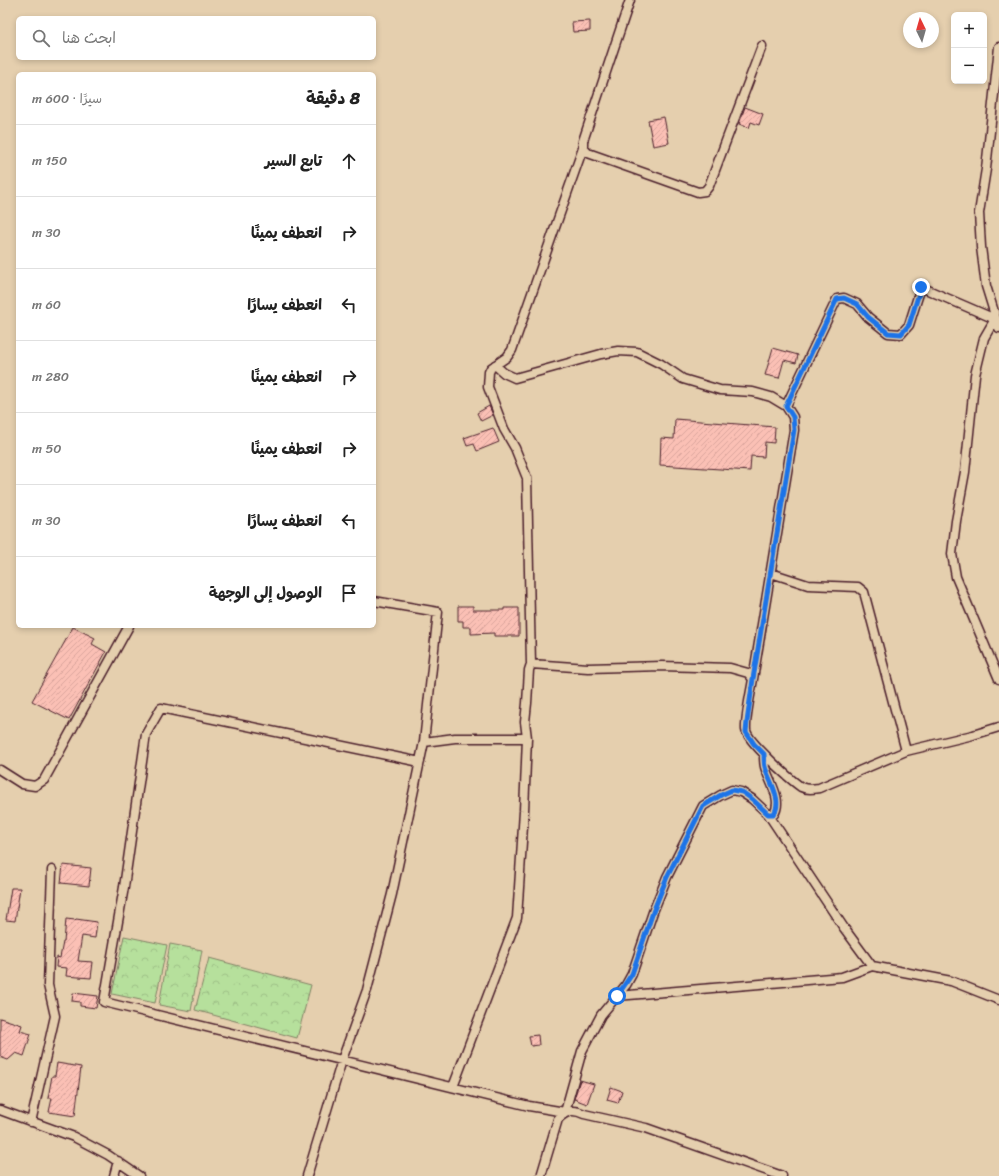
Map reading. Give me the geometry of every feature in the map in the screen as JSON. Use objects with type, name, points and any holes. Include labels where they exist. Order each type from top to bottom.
[{"type":"street","points":[[453,1087],[517,918],[524,811],[527,738],[525,722],[529,670],[531,664],[527,478],[515,448],[504,429],[488,388],[489,372],[495,365],[507,358],[512,350],[583,148],[583,141],[630,0]]},
{"type":"street","points":[[583,148],[588,154],[698,192],[705,191],[709,186],[762,46]]},
{"type":"street","points":[[999,47],[986,169],[979,213],[981,248],[986,286],[999,328]]},
{"type":"street","points":[[786,406],[837,299],[844,298],[857,304],[868,317],[888,333],[901,334],[909,325],[921,287],[995,319]]},
{"type":"street","points":[[995,319],[984,338],[975,375],[965,472],[956,521],[952,554],[956,578],[999,679]]},
{"type":"street","points":[[495,365],[504,373],[515,378],[601,354],[618,351],[637,352],[661,364],[683,379],[720,390],[753,392],[771,397],[786,406],[793,417],[794,430],[753,679],[746,732],[754,744],[764,754],[802,787],[809,789],[819,788],[906,751],[973,735],[999,727]]},
{"type":"street","points":[[771,573],[808,585],[858,587],[864,592],[906,751]]},
{"type":"street","points":[[307,1176],[342,1060],[367,990],[392,894],[424,742],[438,612],[376,601]]},
{"type":"street","points":[[0,770],[22,784],[35,786],[44,780],[128,628]]},
{"type":"street","points":[[531,664],[588,668],[662,666],[730,668],[748,673],[753,679]]},
{"type":"street","points":[[420,762],[160,708],[146,734],[124,887],[104,1002],[529,1106],[565,1112],[575,1110],[584,1114],[646,1128],[782,1176]]},
{"type":"street","points":[[424,742],[455,738],[527,738]]},
{"type":"street","points":[[764,754],[764,766],[777,802],[777,810],[774,814],[768,814]]},
{"type":"street","points":[[541,1176],[558,1119],[565,1112],[582,1051],[601,1015],[617,996],[632,974],[653,912],[667,877],[703,806],[732,790],[742,792],[747,795],[768,814],[872,966]]},
{"type":"street","points":[[32,1122],[55,1016],[48,985],[52,870]]},
{"type":"street","points":[[617,996],[842,977],[872,966],[951,981],[999,1000]]},
{"type":"street","points":[[0,1110],[74,1137],[118,1161],[139,1176]]},
{"type":"street","points":[[114,1176],[118,1161]]},
{"type":"green space","points":[[124,936],[167,945],[155,1003],[112,994]]},
{"type":"green space","points":[[170,944],[202,950],[191,1011],[159,1005]]},
{"type":"green space","points":[[209,958],[311,985],[297,1038],[195,1010]]},
{"type":"building","points":[[590,21],[590,31],[573,32],[572,22]]},
{"type":"building","points":[[745,107],[763,114],[759,125],[751,122],[749,128],[739,124]]},
{"type":"building","points":[[664,117],[669,143],[653,146],[648,120]]},
{"type":"building","points":[[773,348],[798,355],[796,363],[784,360],[779,378],[765,375]]},
{"type":"building","points":[[489,406],[493,415],[481,421],[477,413]]},
{"type":"building","points":[[675,419],[775,427],[774,443],[765,442],[764,457],[751,456],[750,471],[660,465],[661,438],[674,439]]},
{"type":"building","points":[[493,428],[499,442],[477,451],[474,444],[467,446],[464,438]]},
{"type":"building","points":[[458,606],[473,606],[473,610],[504,610],[504,608],[519,608],[519,636],[494,636],[494,633],[471,634],[471,627],[463,627],[463,621],[458,621]]},
{"type":"building","points":[[72,628],[95,638],[92,644],[106,652],[69,720],[32,701]]},
{"type":"building","points":[[63,865],[91,868],[89,886],[61,883]]},
{"type":"building","points":[[11,888],[20,888],[15,921],[6,920]]},
{"type":"building","points":[[66,919],[97,922],[95,938],[82,936],[78,961],[93,962],[91,978],[66,976],[67,968],[56,967],[57,957],[60,958],[64,942]]},
{"type":"building","points":[[73,993],[98,996],[96,1008],[80,1006],[80,1002],[72,1001]]},
{"type":"building","points":[[0,1018],[22,1025],[20,1031],[31,1034],[24,1056],[16,1053],[8,1060],[0,1057]]},
{"type":"building","points":[[538,1035],[539,1045],[531,1046],[529,1036]]},
{"type":"building","points":[[57,1063],[81,1067],[75,1116],[49,1112],[52,1098],[48,1098],[52,1076],[55,1076]]},
{"type":"building","points":[[580,1080],[594,1084],[587,1104],[574,1099]]},
{"type":"building","points":[[611,1087],[622,1091],[618,1103],[607,1100]]},
{"type":"route","points":[[617,996],[632,974],[653,912],[667,877],[703,806],[732,790],[742,792],[768,814],[774,814],[777,810],[777,802],[773,786],[764,766],[764,754],[754,744],[746,732],[753,679],[794,430],[793,417],[786,406],[837,299],[844,298],[857,304],[868,317],[888,333],[901,334],[909,325],[921,287]]}]
